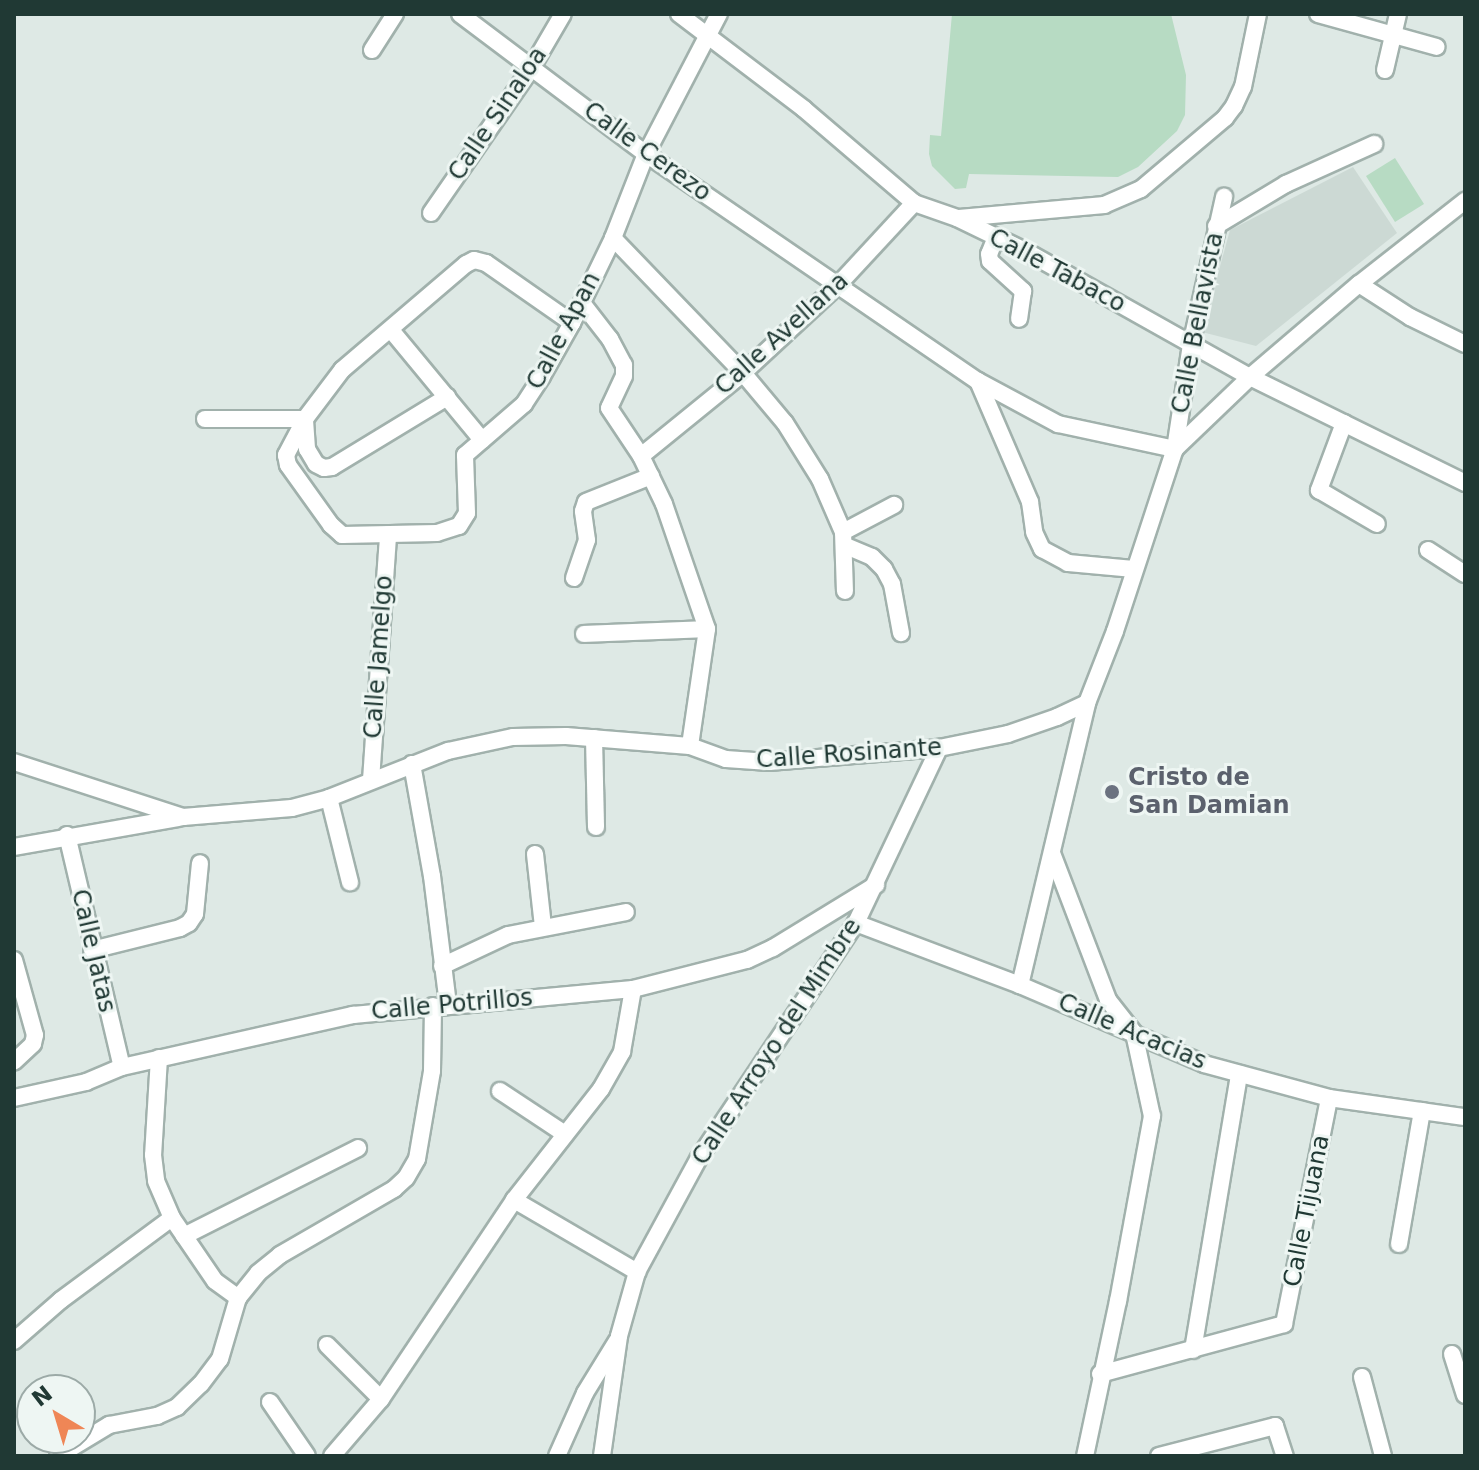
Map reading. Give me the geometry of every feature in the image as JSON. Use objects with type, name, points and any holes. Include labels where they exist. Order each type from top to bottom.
[{"type":"street","points":[[372,50],[395,14]]},
{"type":"street","name":"Calle Cerezo","points":[[460,14],[646,154],[978,381]]},
{"type":"street","name":"Calle Sinaloa","points":[[431,213],[532,67],[563,14]]},
{"type":"street","name":"Calle Tabaco","points":[[679,14],[804,109],[914,203],[957,218],[996,237],[1250,377],[1465,483]]},
{"type":"street","name":"Calle Apan","points":[[305,419],[286,455],[287,461],[320,510],[342,535],[437,533],[459,526],[467,513],[463,460],[524,404],[572,323],[613,238],[646,154],[719,14]]},
{"type":"street","points":[[957,218],[1104,205],[1141,189],[1225,118],[1234,106],[1243,87],[1258,14]]},
{"type":"street","points":[[1318,14],[1437,47]]},
{"type":"street","points":[[1385,70],[1398,14]]},
{"type":"street","points":[[1216,226],[1286,184],[1374,144]]},
{"type":"street","name":"Calle Bellavista","points":[[1175,449],[1191,345],[1224,197]]},
{"type":"street","points":[[1020,985],[1087,703],[1175,449],[1250,377],[1359,284],[1465,201]]},
{"type":"street","name":"Calle Avellana","points":[[641,456],[743,373],[838,285],[914,203]]},
{"type":"street","points":[[996,237],[989,254],[990,261],[1023,291],[1019,319]]},
{"type":"street","points":[[613,238],[743,373],[785,423],[820,479],[845,539],[845,591]]},
{"type":"street","points":[[447,397],[332,467],[316,464],[307,449],[305,419],[342,370],[463,266],[474,260],[486,263],[572,323]]},
{"type":"street","points":[[1359,284],[1410,317],[1465,344]]},
{"type":"street","points":[[582,303],[610,339],[624,365],[624,376],[609,408],[641,456],[664,504],[707,629],[690,746]]},
{"type":"street","points":[[391,330],[482,440]]},
{"type":"street","points":[[978,381],[1058,424],[1175,449]]},
{"type":"street","points":[[978,381],[1030,502],[1034,532],[1042,549],[1068,563],[1134,569]]},
{"type":"street","points":[[205,419],[305,419]]},
{"type":"street","points":[[1344,423],[1319,490],[1377,524]]},
{"type":"street","points":[[574,578],[587,540],[583,508],[588,501],[651,476]]},
{"type":"street","points":[[845,539],[894,505]]},
{"type":"street","name":"Calle Jamelgo","points":[[371,780],[388,535]]},
{"type":"street","points":[[845,539],[884,569],[892,584],[901,633]]},
{"type":"street","points":[[1428,550],[1465,574]]},
{"type":"street","points":[[584,634],[707,629]]},
{"type":"street","name":"Calle Rosinante","points":[[14,762],[183,817],[261,812],[329,798],[448,751],[513,737],[594,738],[690,746],[747,763],[939,748],[1008,734],[1087,703]]},
{"type":"street","points":[[594,738],[596,827]]},
{"type":"street","name":"Calle Arroyo del Mimbre","points":[[619,1336],[637,1272],[699,1158],[856,923],[939,748]]},
{"type":"street","name":"Calle Jamelgo","points":[[58,1456],[109,1425],[157,1416],[177,1407],[201,1384],[220,1359],[238,1298],[258,1273],[280,1255],[394,1189],[406,1178],[417,1159],[441,1005],[442,966],[432,876],[412,764]]},
{"type":"street","points":[[329,798],[350,882]]},
{"type":"street","points":[[14,847],[67,835],[183,817]]},
{"type":"street","name":"Calle Jatas","points":[[67,835],[122,1067]]},
{"type":"street","points":[[1052,853],[1103,988],[1134,1033],[1152,1116],[1118,1301],[1100,1374],[1085,1456]]},
{"type":"street","points":[[535,854],[543,927]]},
{"type":"street","points":[[92,950],[180,928],[189,923],[195,914],[200,863]]},
{"type":"street","name":"Calle Potrillos","points":[[14,1098],[86,1082],[122,1067],[353,1015],[633,989],[747,960],[773,948],[876,885]]},
{"type":"street","points":[[442,966],[489,942],[543,927],[626,912]]},
{"type":"street","name":"Calle Acacias","points":[[856,923],[1020,985],[1134,1033],[1169,1052],[1329,1098],[1465,1117]]},
{"type":"street","points":[[14,960],[35,1035],[33,1044],[14,1062]]},
{"type":"street","points":[[332,1456],[381,1399],[514,1200],[615,1066],[622,1052],[633,989]]},
{"type":"street","points":[[159,1058],[153,1155],[156,1181],[172,1218],[215,1281],[238,1298]]},
{"type":"street","points":[[1100,1374],[1193,1350],[1239,1074]]},
{"type":"street","points":[[500,1091],[565,1134]]},
{"type":"street","name":"Calle Tijuana","points":[[1193,1350],[1284,1324],[1329,1098]]},
{"type":"street","points":[[1399,1244],[1422,1111]]},
{"type":"street","points":[[184,1236],[358,1148]]},
{"type":"street","points":[[514,1200],[637,1272]]},
{"type":"street","points":[[14,1341],[61,1300],[172,1218]]},
{"type":"street","points":[[557,1456],[585,1393],[619,1336]]},
{"type":"street","points":[[602,1456],[619,1336]]},
{"type":"street","points":[[327,1345],[381,1399]]},
{"type":"street","points":[[1452,1354],[1465,1395]]},
{"type":"street","points":[[1362,1377],[1383,1456]]},
{"type":"street","points":[[270,1402],[307,1456]]},
{"type":"street","points":[[1159,1456],[1275,1426],[1285,1456]]},
{"type":"shaded area","points":[[1353,167],[1397,233],[1256,346],[1202,332],[1230,230]]},
{"type":"green space","points":[[952,14],[1171,14],[1186,75],[1185,115],[1177,131],[1138,167],[1118,177],[969,174],[966,188],[955,189],[932,166],[929,154],[930,135],[941,136]]},
{"type":"green space","points":[[1395,158],[1424,204],[1395,222],[1366,176]]},
{"type":"place","name":"Cristo de San Damian","points":[[1112,792]]}]
